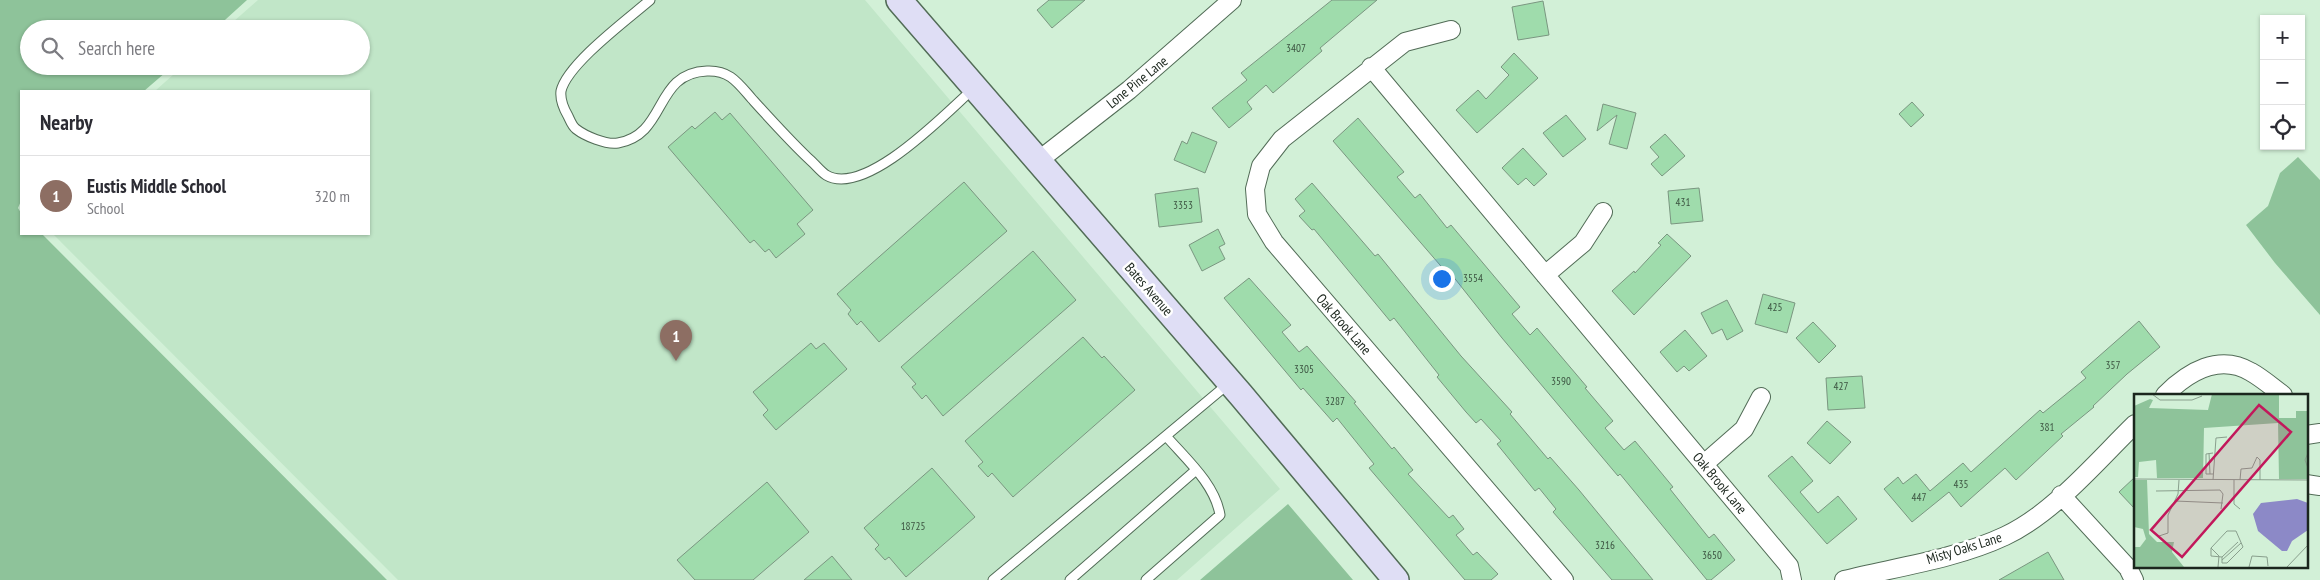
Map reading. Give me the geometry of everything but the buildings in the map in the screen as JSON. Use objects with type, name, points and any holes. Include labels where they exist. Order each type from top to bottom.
[{"type":"street","name":"Bates Avenue","points":[[899,0],[1230,382],[1396,580]]},
{"type":"street","name":"Lone Pine Lane","points":[[1038,161],[1129,90],[1232,0]]},
{"type":"street","name":"Oak Brook Lane","points":[[1451,30],[1405,42],[1282,139],[1261,166],[1254,189],[1257,214],[1274,242],[1564,580]]},
{"type":"street","name":"Oak Brook Lane","points":[[1371,67],[1789,566],[1792,580]]},
{"type":"street","points":[[1545,275],[1584,243],[1603,212]]},
{"type":"street","points":[[2166,394],[2178,382],[2201,368],[2225,364],[2250,371],[2282,394]]},
{"type":"street","points":[[1704,464],[1744,429],[1760,397]]},
{"type":"street","name":"Misty Oaks Lane","points":[[1844,580],[1962,552],[2006,536],[2031,520],[2061,495],[2134,425]]},
{"type":"street","points":[[2061,495],[2128,568],[2134,580]]},
{"type":"lane","points":[[650,0],[573,68],[561,91],[563,109],[575,128],[594,139],[617,144],[633,137],[651,124],[671,85],[685,76],[707,71],[731,75],[791,142],[827,175],[846,179],[869,173],[907,146],[975,88]]},
{"type":"lane","points":[[993,580],[1230,382]]},
{"type":"lane","points":[[1146,580],[1220,515],[1213,494],[1196,470],[1166,436]]},
{"type":"lane","points":[[1070,580],[1196,470]]},
{"type":"shaded area","points":[[0,0],[247,0],[225,20],[20,20],[20,75],[163,75],[145,90],[20,90],[20,203],[18,208],[20,211],[20,235],[43,235],[387,580],[0,580]]},
{"type":"shaded area","points":[[258,0],[865,0],[1280,489],[1177,580],[398,580],[54,235],[370,235],[370,90],[156,90],[173,75],[370,75],[370,20],[235,20]]},
{"type":"shaded area","points":[[2298,157],[2320,180],[2320,315],[2275,263],[2246,225],[2268,206],[2280,173]]},
{"type":"shaded area","points":[[1288,504],[1353,580],[1200,580]]},
{"type":"place","name":"Eustis Middle School","points":[[676,361]]}]
